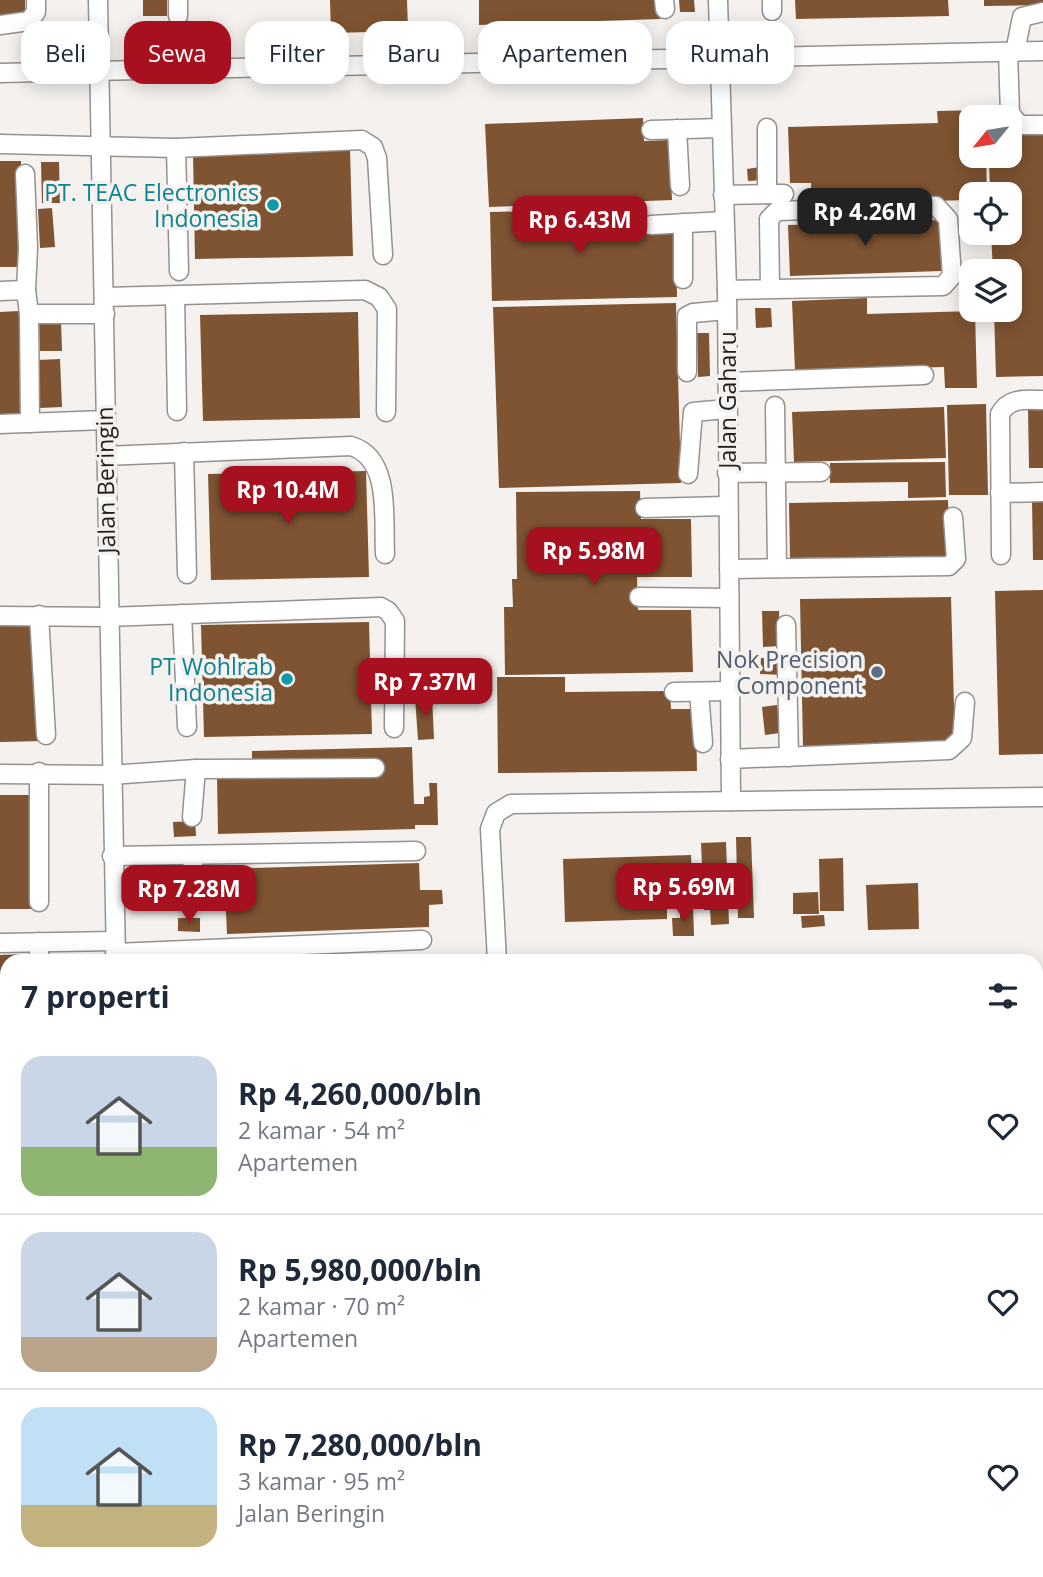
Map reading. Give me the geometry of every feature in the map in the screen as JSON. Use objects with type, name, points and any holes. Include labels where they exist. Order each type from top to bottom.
[{"type":"street","points":[[0,25],[29,21],[36,12],[36,0]]},
{"type":"street","name":"Jalan Beringin","points":[[98,0],[99,21]]},
{"type":"street","name":"Jalan Gaharu","points":[[718,0],[718,21]]},
{"type":"street","points":[[1043,12],[1022,17],[1011,52],[1010,114],[1020,125],[1043,125]]},
{"type":"street","points":[[794,56],[1043,51]]},
{"type":"street","points":[[110,70],[666,59]]},
{"type":"street","points":[[0,73],[21,72]]},
{"type":"street","name":"Jalan Beringin","points":[[100,84],[107,617],[115,951]]},
{"type":"street","name":"Jalan Gaharu","points":[[720,84],[727,310],[731,801]]},
{"type":"street","points":[[651,130],[721,128]]},
{"type":"street","points":[[723,195],[776,194],[767,128]]},
{"type":"street","points":[[677,130],[680,186]]},
{"type":"street","points":[[0,144],[176,148],[367,142],[377,158],[383,255]]},
{"type":"street","points":[[176,148],[178,271]]},
{"type":"street","points":[[25,174],[30,423]]},
{"type":"street","points":[[726,290],[943,286],[952,276],[948,219],[936,206],[777,211],[768,219],[770,288]]},
{"type":"street","points":[[651,225],[724,221]]},
{"type":"street","points":[[683,279],[684,223]]},
{"type":"street","points":[[0,291],[26,290]]},
{"type":"street","points":[[29,314],[175,296],[365,290],[372,292],[387,309],[386,412]]},
{"type":"street","points":[[175,296],[177,411]]},
{"type":"street","points":[[687,372],[687,316],[727,310]]},
{"type":"street","points":[[727,382],[923,375]]},
{"type":"street","points":[[1001,555],[999,414],[1004,407],[1018,400],[1043,400]]},
{"type":"street","points":[[775,406],[777,568]]},
{"type":"street","points":[[688,474],[693,412],[727,410]]},
{"type":"street","points":[[0,424],[104,420]]},
{"type":"street","points":[[105,456],[351,446],[360,448],[369,455],[379,472],[385,554]]},
{"type":"street","points":[[184,452],[187,575]]},
{"type":"street","points":[[727,473],[821,472]]},
{"type":"street","points":[[1000,493],[1043,492]]},
{"type":"street","points":[[645,508],[727,506]]},
{"type":"street","points":[[729,569],[949,566],[956,559],[953,517]]},
{"type":"street","points":[[639,597],[729,598]]},
{"type":"street","points":[[0,616],[107,617],[385,608],[395,621],[394,728]]},
{"type":"street","points":[[182,614],[187,727]]},
{"type":"street","points":[[40,615],[46,735]]},
{"type":"street","points":[[786,625],[789,757]]},
{"type":"street","points":[[674,692],[730,691]]},
{"type":"street","points":[[699,692],[703,743]]},
{"type":"street","points":[[730,759],[949,750],[962,738],[965,702]]},
{"type":"street","points":[[0,774],[39,772],[110,775],[196,769],[375,768]]},
{"type":"street","points":[[192,817],[196,769]]},
{"type":"street","points":[[39,772],[39,902]]},
{"type":"street","points":[[497,954],[490,829],[491,820],[503,807],[512,804],[1043,797]]},
{"type":"street","points":[[112,856],[416,851]]},
{"type":"street","points":[[192,901],[193,855]]},
{"type":"street","points":[[208,954],[422,940]]},
{"type":"street","points":[[39,942],[39,954]]},
{"type":"street","points":[[0,943],[39,942],[115,951],[174,954]]},
{"type":"building","points":[[0,0],[25,0],[25,18],[0,18]]},
{"type":"building","points":[[143,0],[167,0],[167,16],[143,16]]},
{"type":"building","points":[[330,0],[407,0],[408,21],[363,21],[363,32],[349,33],[349,21],[331,21]]},
{"type":"building","points":[[479,0],[659,0],[660,19],[479,21]]},
{"type":"building","points":[[679,0],[694,0],[695,12],[680,12]]},
{"type":"building","points":[[795,0],[948,0],[949,16],[796,19]]},
{"type":"building","points":[[984,0],[1043,0],[1043,5],[984,6]]},
{"type":"building","points":[[937,111],[959,111],[959,168],[986,168],[987,182],[959,182],[959,200],[812,204],[811,183],[790,183],[788,127],[938,123]]},
{"type":"building","points":[[643,118],[644,141],[669,140],[672,200],[489,207],[485,124]]},
{"type":"building","points":[[1043,129],[1043,376],[996,377],[994,322],[1022,322],[1022,259],[992,259],[992,245],[1022,245],[1022,182],[990,182],[989,168],[1022,168],[1022,130]]},
{"type":"building","name":"PT. TEAC Electronics Indonesia","points":[[350,150],[353,256],[195,259],[193,153]]},
{"type":"building","points":[[0,161],[21,161],[23,267],[0,267]]},
{"type":"building","points":[[41,162],[59,162],[60,203],[42,203]]},
{"type":"building","points":[[760,167],[761,180],[748,181],[747,169]]},
{"type":"building","points":[[52,208],[55,247],[40,248],[38,209]]},
{"type":"building","points":[[642,209],[643,233],[676,233],[677,297],[492,301],[490,212]]},
{"type":"building","points":[[940,220],[942,271],[790,276],[788,225]]},
{"type":"building","points":[[867,298],[867,314],[959,311],[959,322],[975,322],[977,388],[945,388],[944,367],[795,371],[792,301]]},
{"type":"building","points":[[676,303],[681,483],[499,488],[493,307]]},
{"type":"building","points":[[755,308],[771,308],[772,327],[756,328]]},
{"type":"building","points":[[19,311],[21,417],[0,417],[0,312]]},
{"type":"building","points":[[358,312],[360,418],[203,421],[200,315]]},
{"type":"building","points":[[39,321],[61,321],[62,351],[40,351]]},
{"type":"building","points":[[697,333],[709,333],[710,376],[698,377]]},
{"type":"building","points":[[60,359],[62,407],[39,408],[37,360]]},
{"type":"building","points":[[986,404],[988,495],[949,495],[947,405]]},
{"type":"building","points":[[944,407],[946,458],[794,462],[792,412]]},
{"type":"building","points":[[1028,410],[1043,410],[1043,468],[1029,468]]},
{"type":"building","points":[[945,462],[946,497],[908,498],[908,482],[830,483],[830,463]]},
{"type":"building","points":[[366,471],[369,577],[211,580],[208,474]]},
{"type":"building","points":[[640,491],[641,519],[691,519],[692,577],[637,577],[638,610],[691,610],[693,672],[505,675],[504,607],[513,607],[512,579],[517,579],[516,492]]},
{"type":"building","points":[[948,500],[950,556],[790,558],[789,503]]},
{"type":"building","points":[[1032,500],[1043,500],[1043,560],[1033,560]]},
{"type":"building","points":[[1043,590],[1043,754],[999,755],[995,591]]},
{"type":"building","name":"Nok Precision Component","points":[[951,597],[955,744],[803,747],[800,599]]},
{"type":"building","points":[[762,611],[779,611],[780,646],[763,647]]},
{"type":"building","points":[[32,621],[43,741],[0,742],[0,622]]},
{"type":"building","name":"PT Wohlrab Indonesia","points":[[369,622],[372,734],[204,737],[201,625]]},
{"type":"building","points":[[761,658],[782,659],[782,675],[760,674]]},
{"type":"building","points":[[431,660],[431,675],[414,676],[413,661]]},
{"type":"building","points":[[431,677],[432,695],[415,696],[414,678]]},
{"type":"building","points":[[497,677],[565,677],[565,692],[670,691],[671,709],[696,709],[697,771],[498,773]]},
{"type":"building","points":[[432,696],[434,739],[418,740],[415,697]]},
{"type":"building","points":[[777,705],[780,733],[765,735],[762,707]]},
{"type":"building","points":[[412,747],[414,804],[424,804],[424,797],[430,796],[429,783],[437,783],[438,825],[415,825],[415,829],[218,834],[217,777],[252,777],[252,751]]},
{"type":"building","points":[[0,795],[37,795],[38,909],[0,909]]},
{"type":"building","points":[[195,821],[196,836],[174,837],[173,822]]},
{"type":"building","points":[[736,837],[751,837],[754,918],[738,918]]},
{"type":"building","points":[[726,842],[729,924],[711,925],[710,910],[704,910],[701,843]]},
{"type":"building","points":[[691,855],[693,904],[667,905],[667,919],[565,922],[563,859]]},
{"type":"building","points":[[843,858],[844,911],[820,911],[819,859]]},
{"type":"building","points":[[419,863],[420,890],[442,890],[443,904],[429,905],[429,927],[227,934],[224,869]]},
{"type":"building","points":[[918,883],[919,929],[868,930],[866,885]]},
{"type":"building","points":[[818,892],[819,914],[793,914],[793,893]]},
{"type":"building","points":[[693,906],[694,936],[673,936],[672,918],[680,918],[680,907]]},
{"type":"building","points":[[824,915],[825,926],[802,928],[801,916]]},
{"type":"building","points":[[178,918],[200,918],[200,932],[178,931]]},
{"type":"place","name":"PT. TEAC Electronics Indonesia","points":[[273,205]]},
{"type":"place","name":"Nok Precision Component","points":[[877,672]]},
{"type":"place","name":"PT Wohlrab Indonesia","points":[[287,679]]}]
